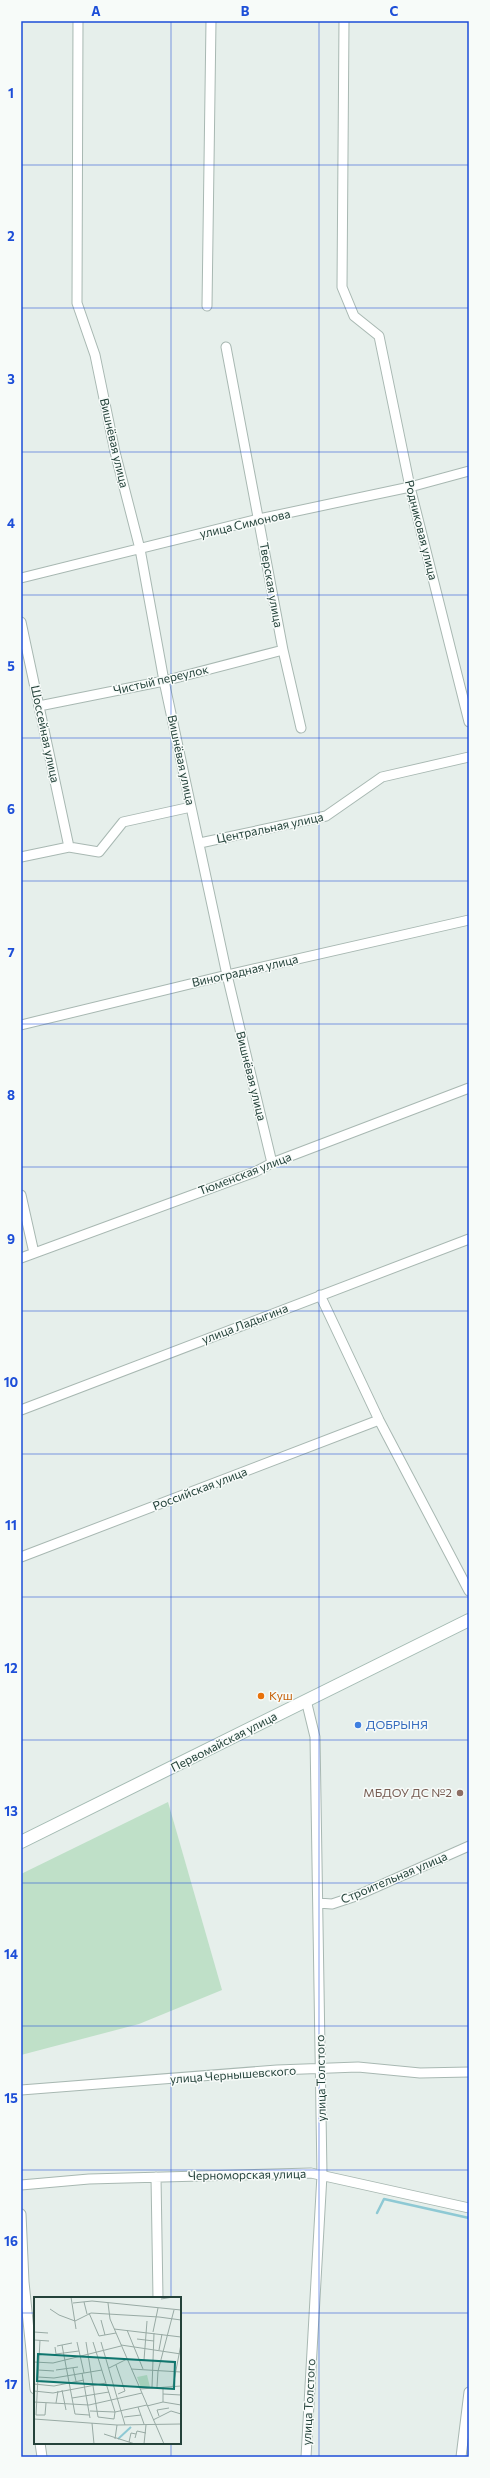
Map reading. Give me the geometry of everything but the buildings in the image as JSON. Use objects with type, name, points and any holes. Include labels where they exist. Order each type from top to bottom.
[{"type":"street","name":"Вишнёвая улица","points":[[78,21],[77,303],[95,355],[115,452],[140,549],[164,681],[200,843],[227,975],[272,1163]]},
{"type":"street","points":[[207,306],[211,21]]},
{"type":"street","name":"Родниковая улица","points":[[344,21],[342,287],[354,316],[379,336],[410,487],[469,722]]},
{"type":"street","name":"Тверская улица","points":[[226,347],[283,650],[301,728]]},
{"type":"street","name":"улица Симонова","points":[[21,578],[259,519],[410,487],[469,470]]},
{"type":"street","name":"Шоссейная улица","points":[[21,622],[69,847]]},
{"type":"street","name":"Чистый переулок","points":[[39,706],[164,681],[283,650]]},
{"type":"street","name":"Центральная улица","points":[[200,843],[326,816],[382,777],[469,757]]},
{"type":"street","points":[[21,858],[69,847],[99,852],[124,822],[191,807]]},
{"type":"street","name":"Виноградная улица","points":[[21,1026],[227,975],[469,920]]},
{"type":"street","name":"Тюменская улица","points":[[21,1258],[255,1172],[272,1163],[469,1088]]},
{"type":"street","points":[[21,1195],[34,1253]]},
{"type":"street","name":"улица Ладыгина","points":[[21,1410],[469,1239]]},
{"type":"street","points":[[320,1296],[379,1420],[469,1591]]},
{"type":"street","name":"Российская улица","points":[[21,1557],[379,1420]]},
{"type":"street","name":"Первомайская улица","points":[[21,1842],[469,1620]]},
{"type":"street","name":"улица Толстого","points":[[306,1700],[316,1737],[322,2175],[306,2457]]},
{"type":"street","name":"Строительная улица","points":[[318,1903],[332,1904],[356,1896],[469,1846]]},
{"type":"street","name":"улица Чернышевского","points":[[21,2090],[277,2070],[320,2070],[358,2067],[420,2073],[469,2072]]},
{"type":"street","name":"Черноморская улица","points":[[21,2185],[89,2179],[311,2173],[469,2208]]},
{"type":"street","points":[[156,2177],[158,2297]]},
{"type":"street","points":[[21,2214],[23,2282],[34,2380]]},
{"type":"street","points":[[460,2457],[469,2392]]},
{"type":"street","points":[[40,2444],[42,2457]]},
{"type":"green space","points":[[168,1802],[222,1990],[139,2024],[21,2055],[21,1874]]},
{"type":"waterway","points":[[377,2213],[384,2199],[469,2218]]},
{"type":"place","name":"Куш","points":[[261,1696]]},
{"type":"place","name":"ДОБРЫНЯ","points":[[358,1725]]},
{"type":"place","name":"МБДОУ ДС №2","points":[[460,1793]]}]
